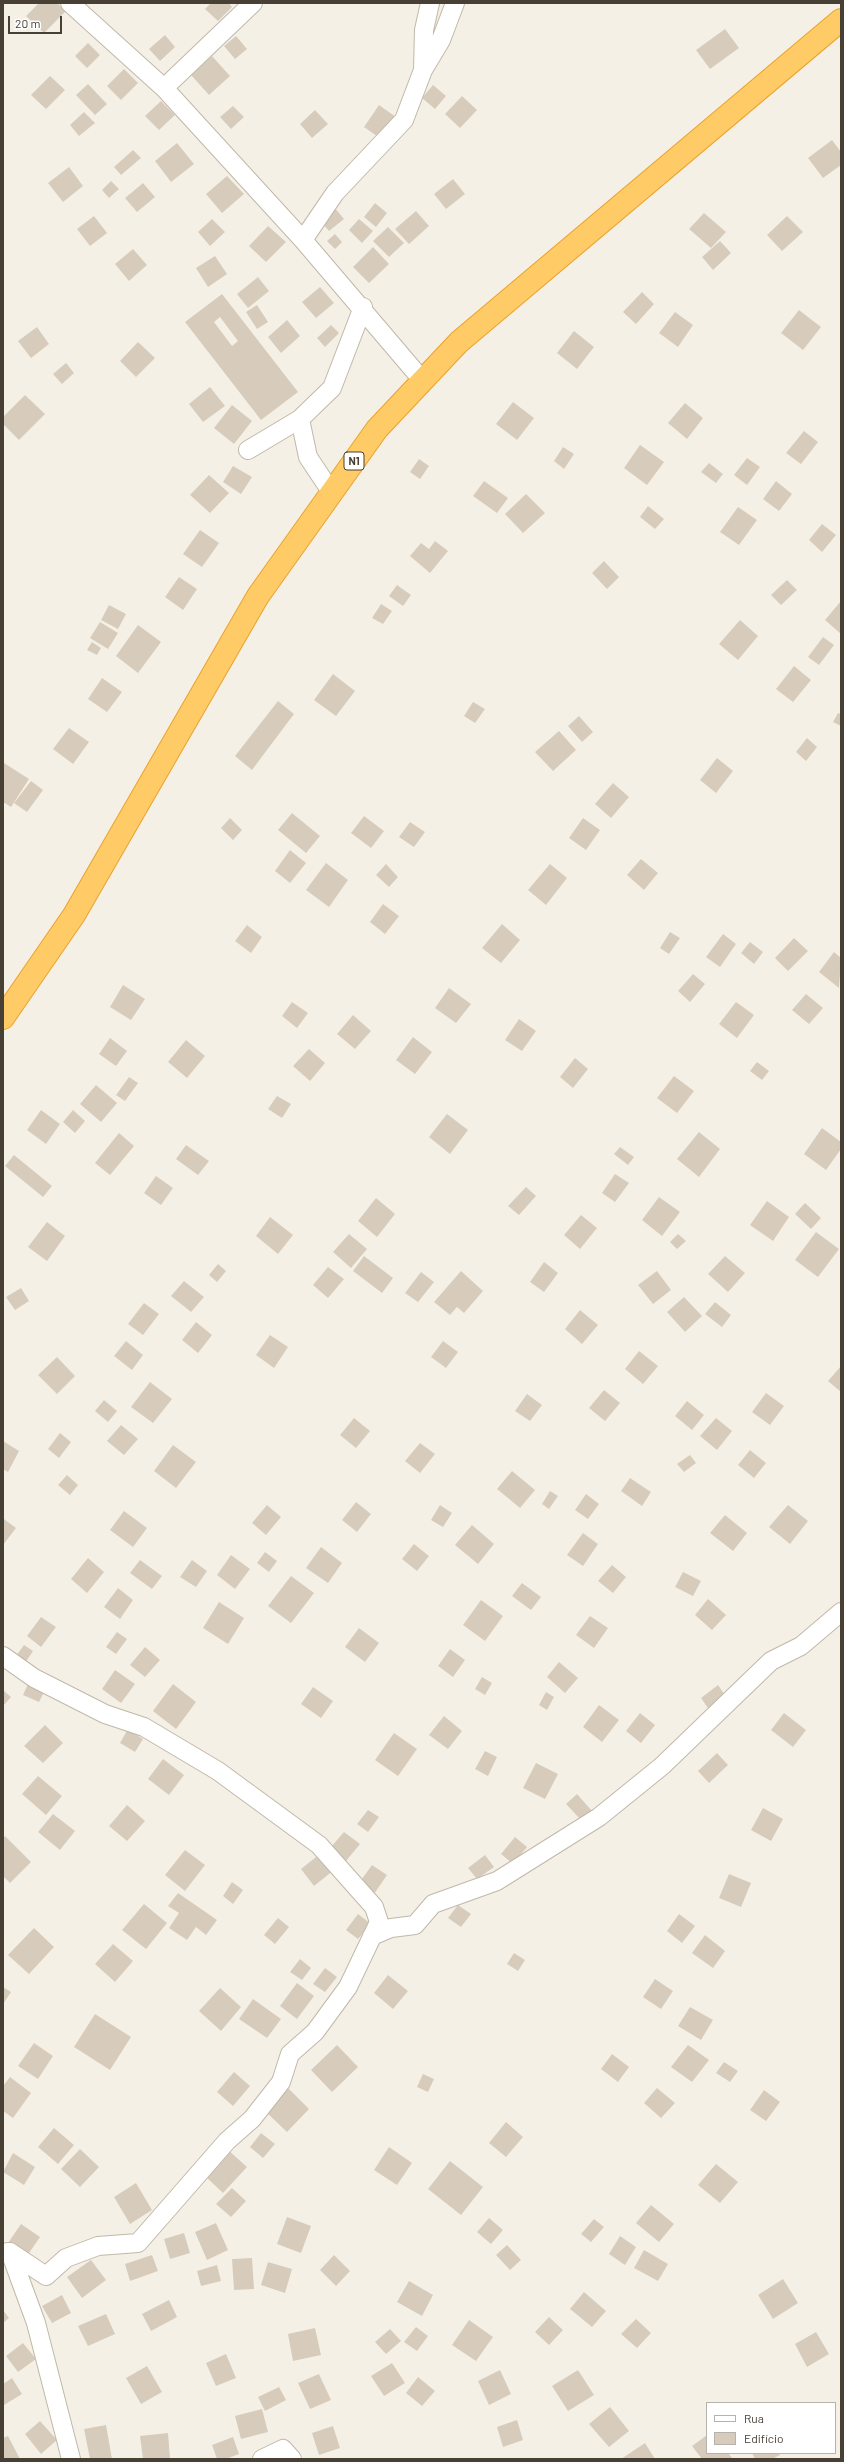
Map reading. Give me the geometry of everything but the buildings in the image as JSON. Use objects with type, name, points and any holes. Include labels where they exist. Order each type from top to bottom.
[{"type":"highway","name":"N1","points":[[3,1018],[74,915],[258,596],[377,429],[465,337],[841,20]]},
{"type":"street","points":[[70,3],[164,88],[303,240],[362,307],[423,381]]},
{"type":"street","points":[[164,88],[253,3]]},
{"type":"street","points":[[423,70],[424,30],[430,3]]},
{"type":"street","points":[[303,240],[336,192],[404,120],[423,70],[441,40],[455,3]]},
{"type":"street","points":[[248,450],[300,419],[332,388],[362,307]]},
{"type":"street","points":[[300,419],[308,457],[332,493]]},
{"type":"street","points":[[372,1936],[391,1928],[415,1925],[434,1904],[497,1881],[599,1817],[662,1766],[772,1661],[801,1646],[841,1612]]},
{"type":"street","points":[[3,1656],[34,1678],[104,1714],[144,1727],[218,1771],[319,1845],[374,1907],[379,1922],[348,1987],[315,2032],[290,2054],[281,2082],[252,2119],[228,2141],[138,2243],[91,2249],[66,2258],[46,2276],[7,2251]]},
{"type":"street","points":[[7,2251],[36,2323],[71,2459]]},
{"type":"street","points":[[262,2459],[283,2449],[292,2459]]}]
